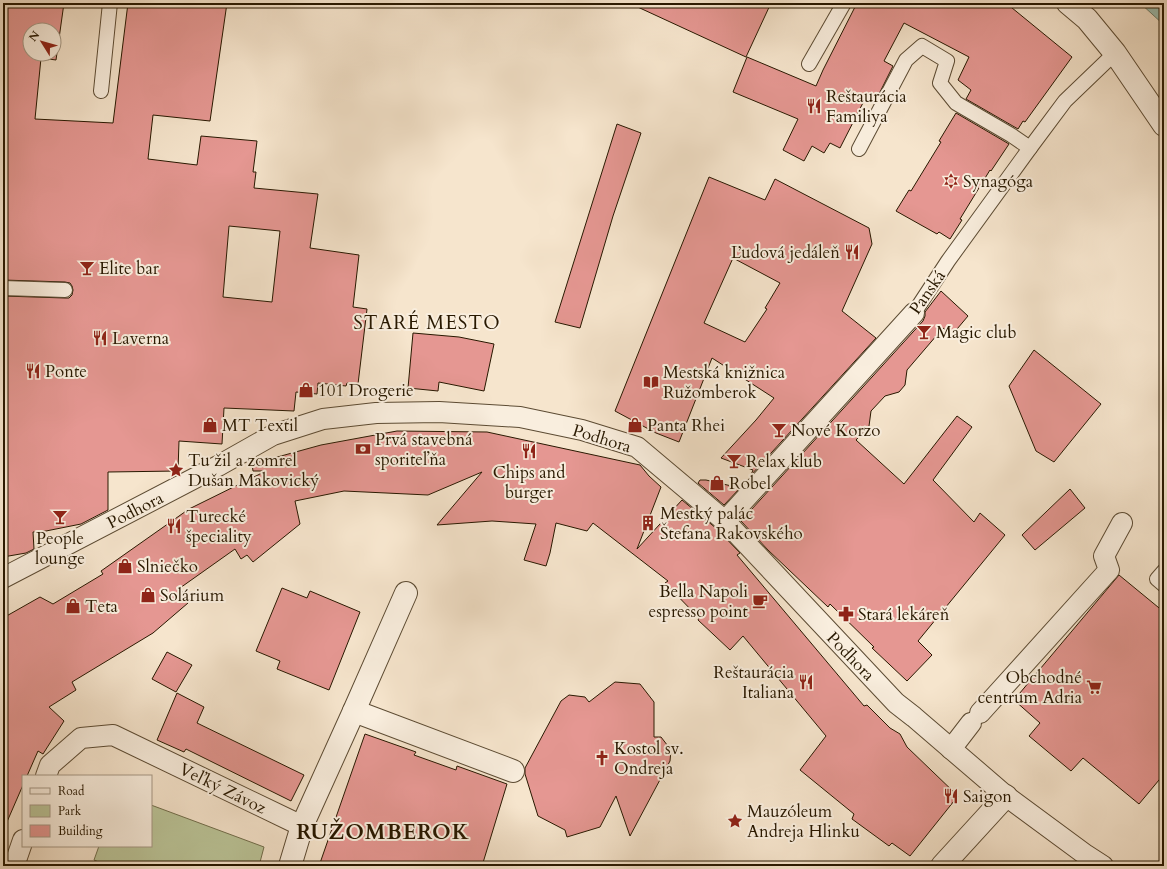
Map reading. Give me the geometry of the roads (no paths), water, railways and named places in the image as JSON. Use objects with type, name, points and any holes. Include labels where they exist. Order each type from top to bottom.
[{"type":"street","points":[[1068,3],[1086,19],[1115,53],[1164,126]]},
{"type":"street","name":"Panská","points":[[725,521],[914,313]]},
{"type":"street","name":"Podhora","points":[[3,578],[218,466],[273,435],[323,419],[376,413],[439,412],[520,417],[582,430],[637,447],[725,521],[896,703],[914,716],[1006,796],[1102,866]]},
{"type":"street","points":[[951,749],[976,718],[1109,570],[1104,556],[1122,523]]},
{"type":"street","points":[[290,866],[302,826],[406,593]]},
{"type":"street","points":[[354,711],[513,771]]},
{"type":"street","name":"Veľký Závoz","points":[[46,775],[50,765],[81,738],[113,735],[302,826]]},
{"type":"street","points":[[942,866],[1006,796]]},
{"type":"street","points":[[14,866],[22,843]]},
{"type":"lane","points":[[101,91],[110,3]]},
{"type":"lane","points":[[809,64],[844,3]]},
{"type":"lane","points":[[859,149],[906,60],[922,46],[947,60],[940,84],[956,103],[1011,135],[1030,148]]},
{"type":"lane","name":"Panská","points":[[914,313],[948,261],[1065,101],[1115,53]]},
{"type":"lane","points":[[3,288],[65,290]]},
{"type":"lane","points":[[1164,571],[1157,579],[1164,585]]},
{"type":"place","name":"Reštaurácia Familiya","points":[[814,106]]},
{"type":"place","name":"Synagóga","points":[[951,181]]},
{"type":"place","name":"Ľudová jedáleň","points":[[852,252]]},
{"type":"place","name":"Elite bar","points":[[87,268]]},
{"type":"place","name":"Magic club","points":[[924,332]]},
{"type":"place","name":"Laverna","points":[[100,338]]},
{"type":"place","name":"Ponte","points":[[33,371]]},
{"type":"place","name":"Mestská knižnica Ružomberok","points":[[651,382]]},
{"type":"place","name":"101 Drogerie","points":[[306,390]]},
{"type":"place","name":"MT Textil","points":[[210,425]]},
{"type":"place","name":"Panta Rhei","points":[[635,425]]},
{"type":"place","name":"Nové Korzo","points":[[779,430]]},
{"type":"place","name":"Prvá stavebná sporiteľňa","points":[[363,449]]},
{"type":"place","name":"Chips and burger","points":[[529,451]]},
{"type":"place","name":"Relax klub","points":[[734,461]]},
{"type":"place","name":"Tu žil a zomrel Dušan Makovický","points":[[176,470]]},
{"type":"place","name":"Robel","points":[[717,483]]},
{"type":"place","name":"People lounge","points":[[60,517]]},
{"type":"place","name":"Mestký palác Štefana Rakovského","points":[[648,523]]},
{"type":"place","name":"Turecké špeciality","points":[[174,526]]},
{"type":"place","name":"Slniečko","points":[[125,566]]},
{"type":"place","name":"Solárium","points":[[148,595]]},
{"type":"place","name":"Bella Napoli espresso point","points":[[760,601]]},
{"type":"place","name":"Teta","points":[[73,606]]},
{"type":"place","name":"Stará lekáreň","points":[[846,614]]},
{"type":"place","name":"Reštaurácia Italiana","points":[[806,682]]},
{"type":"place","name":"Obchodné centrum Adria","points":[[1094,687]]},
{"type":"place","name":"Kostol sv. Ondreja","points":[[602,758]]},
{"type":"place","name":"Saigon","points":[[951,796]]},
{"type":"place","name":"Mauzóleum Andreja Hlinku","points":[[735,821]]},
{"type":"district","name":"STARÉ MESTO","points":[[427,322]]},
{"type":"district","name":"RUŽOMBEROK","points":[[383,832]]}]
